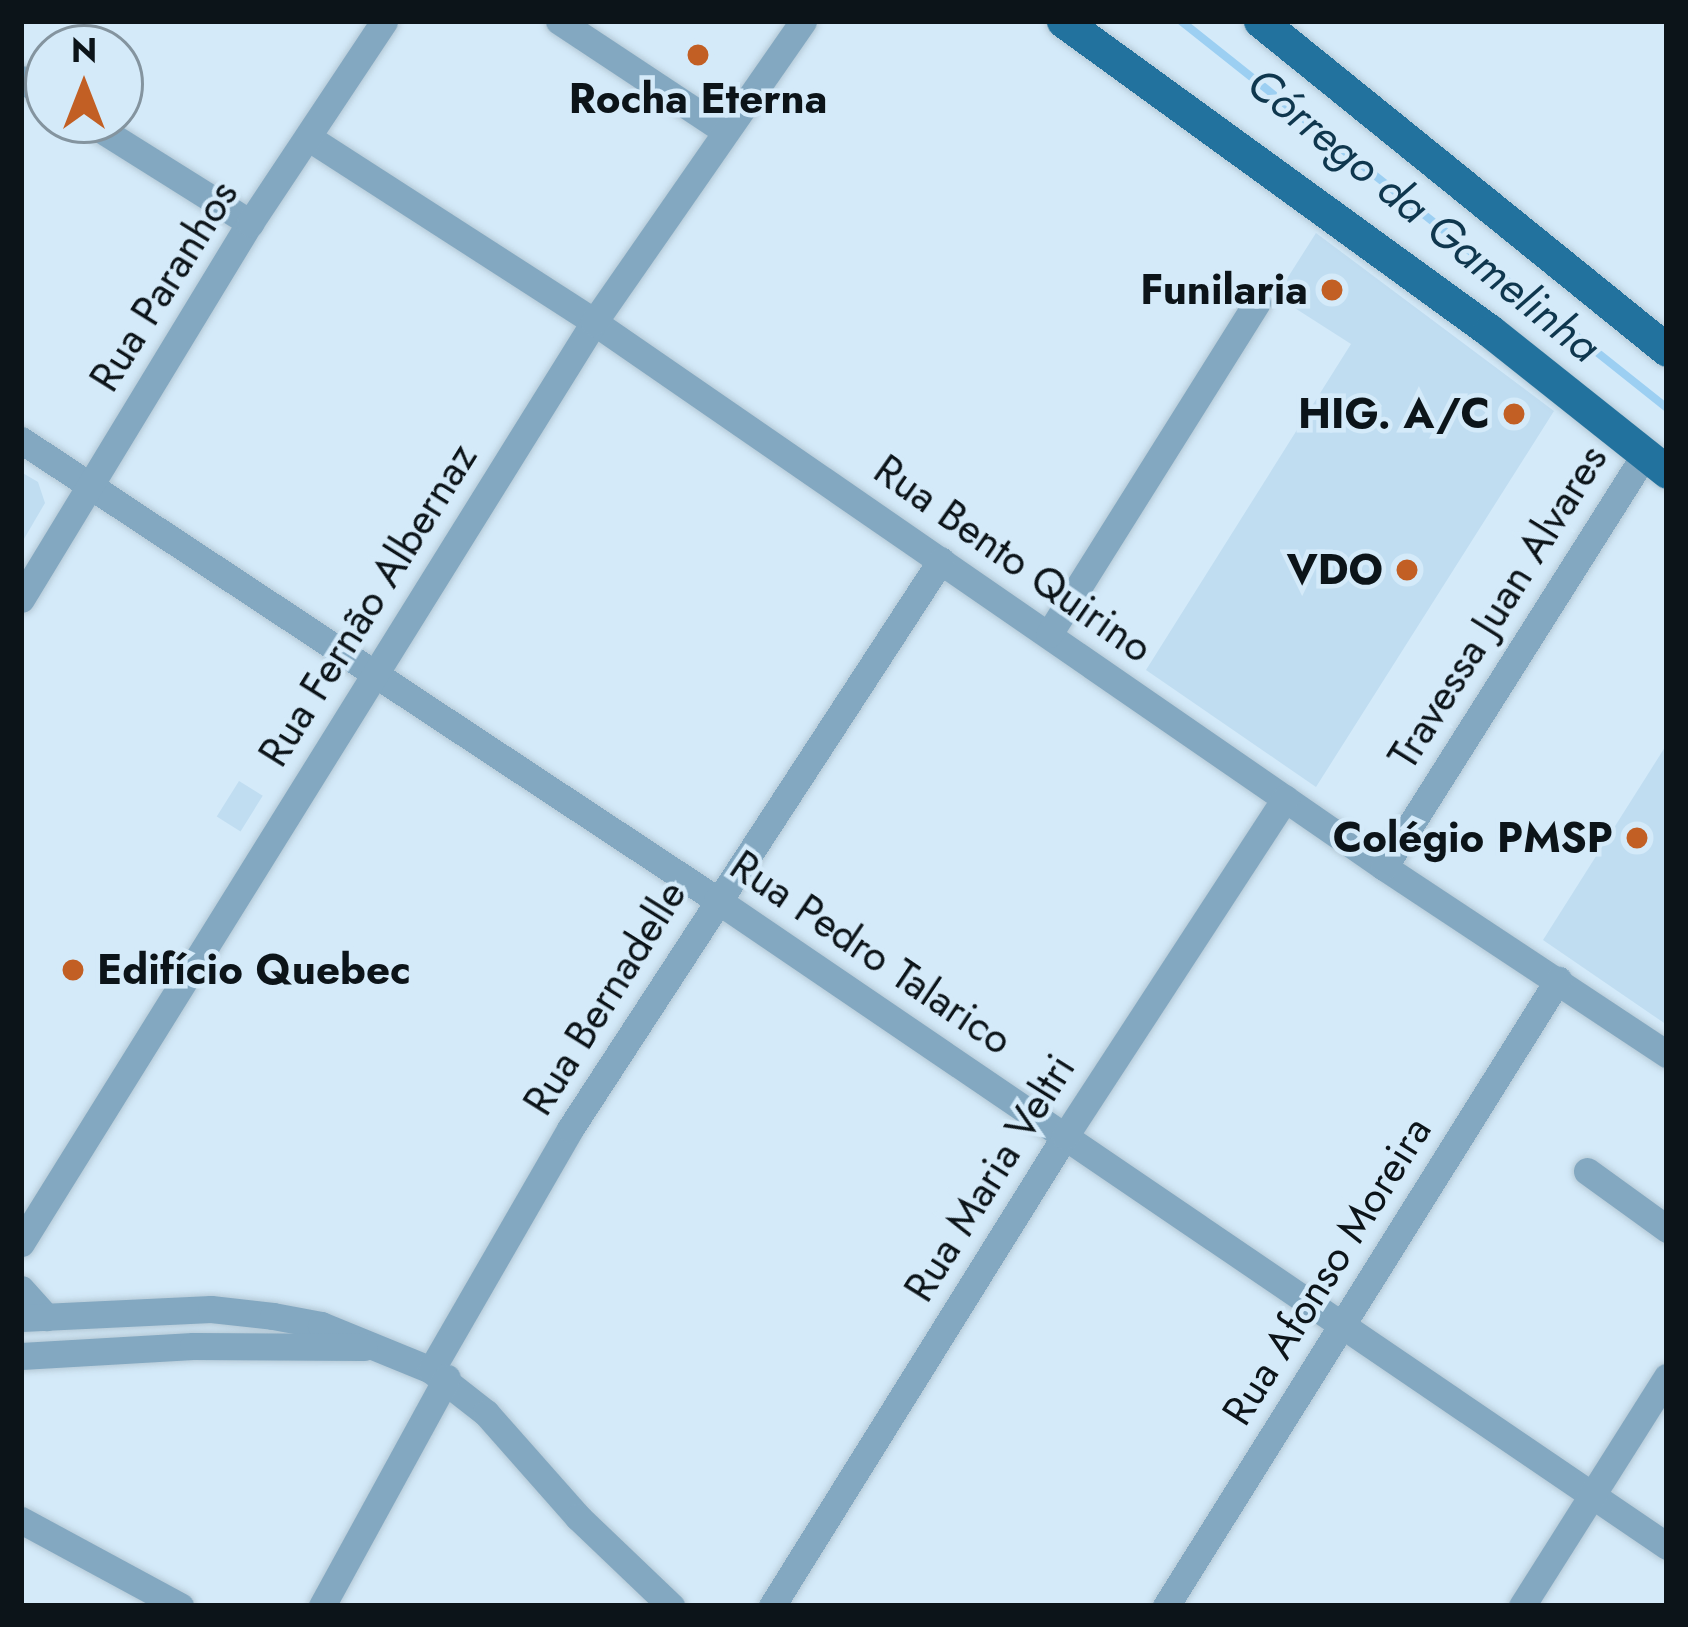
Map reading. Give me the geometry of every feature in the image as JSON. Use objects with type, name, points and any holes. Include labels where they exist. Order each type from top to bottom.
[{"type":"main road","points":[[1063,21],[1490,331],[1656,463]]},
{"type":"main road","points":[[1260,21],[1667,350]]},
{"type":"street","name":"Rua Paranhos","points":[[21,599],[250,223],[384,21]]},
{"type":"street","points":[[559,21],[725,131]]},
{"type":"street","name":"Rua Fernão Albernaz","points":[[21,1243],[594,322],[803,21]]},
{"type":"street","name":"Rua Bento Quirino","points":[[309,138],[594,322],[1384,867],[1667,1054]]},
{"type":"street","points":[[124,144],[250,223]]},
{"type":"street","points":[[1049,634],[1257,303]]},
{"type":"street","name":"Rua Pedro Talarico","points":[[21,440],[717,900],[1667,1546]]},
{"type":"street","name":"Travessa Juan Alvares","points":[[1384,867],[1656,463]]},
{"type":"street","name":"Rua Bernadelle","points":[[322,1606],[570,1129],[941,560]]},
{"type":"street","name":"Rua Maria Veltri","points":[[771,1605],[1065,1136],[1285,798]]},
{"type":"street","name":"Rua Afonso Moreira","points":[[1166,1606],[1558,980]]},
{"type":"street","points":[[1587,1171],[1667,1228]]},
{"type":"street","points":[[21,1289],[34,1317],[212,1310],[321,1325],[364,1347],[439,1374],[671,1606]]},
{"type":"street","points":[[21,1356],[193,1346],[364,1347]]},
{"type":"street","points":[[1522,1606],[1667,1378]]},
{"type":"street","points":[[21,1520],[180,1606]]},
{"type":"shaded area","points":[[1316,233],[1554,411],[1316,787],[1146,670],[1351,344],[1276,296]]},
{"type":"shaded area","points":[[21,472],[38,482],[45,503],[21,544]]},
{"type":"shaded area","name":"Colégio PMSP","points":[[1667,744],[1667,1025],[1543,940]]},
{"type":"shaded area","points":[[239,781],[263,796],[240,831],[217,817]]},
{"type":"waterway","name":"Córrego da Gamelinha","points":[[1181,21],[1667,408]]},
{"type":"place","name":"Rocha Eterna","points":[[698,55]]},
{"type":"place","name":"Funilaria","points":[[1332,290]]},
{"type":"place","name":"HIG. A/C","points":[[1514,414]]},
{"type":"place","name":"VDO","points":[[1407,570]]},
{"type":"place","name":"Colégio PMSP","points":[[1637,838]]},
{"type":"place","name":"Edifício Quebec","points":[[73,970]]}]
